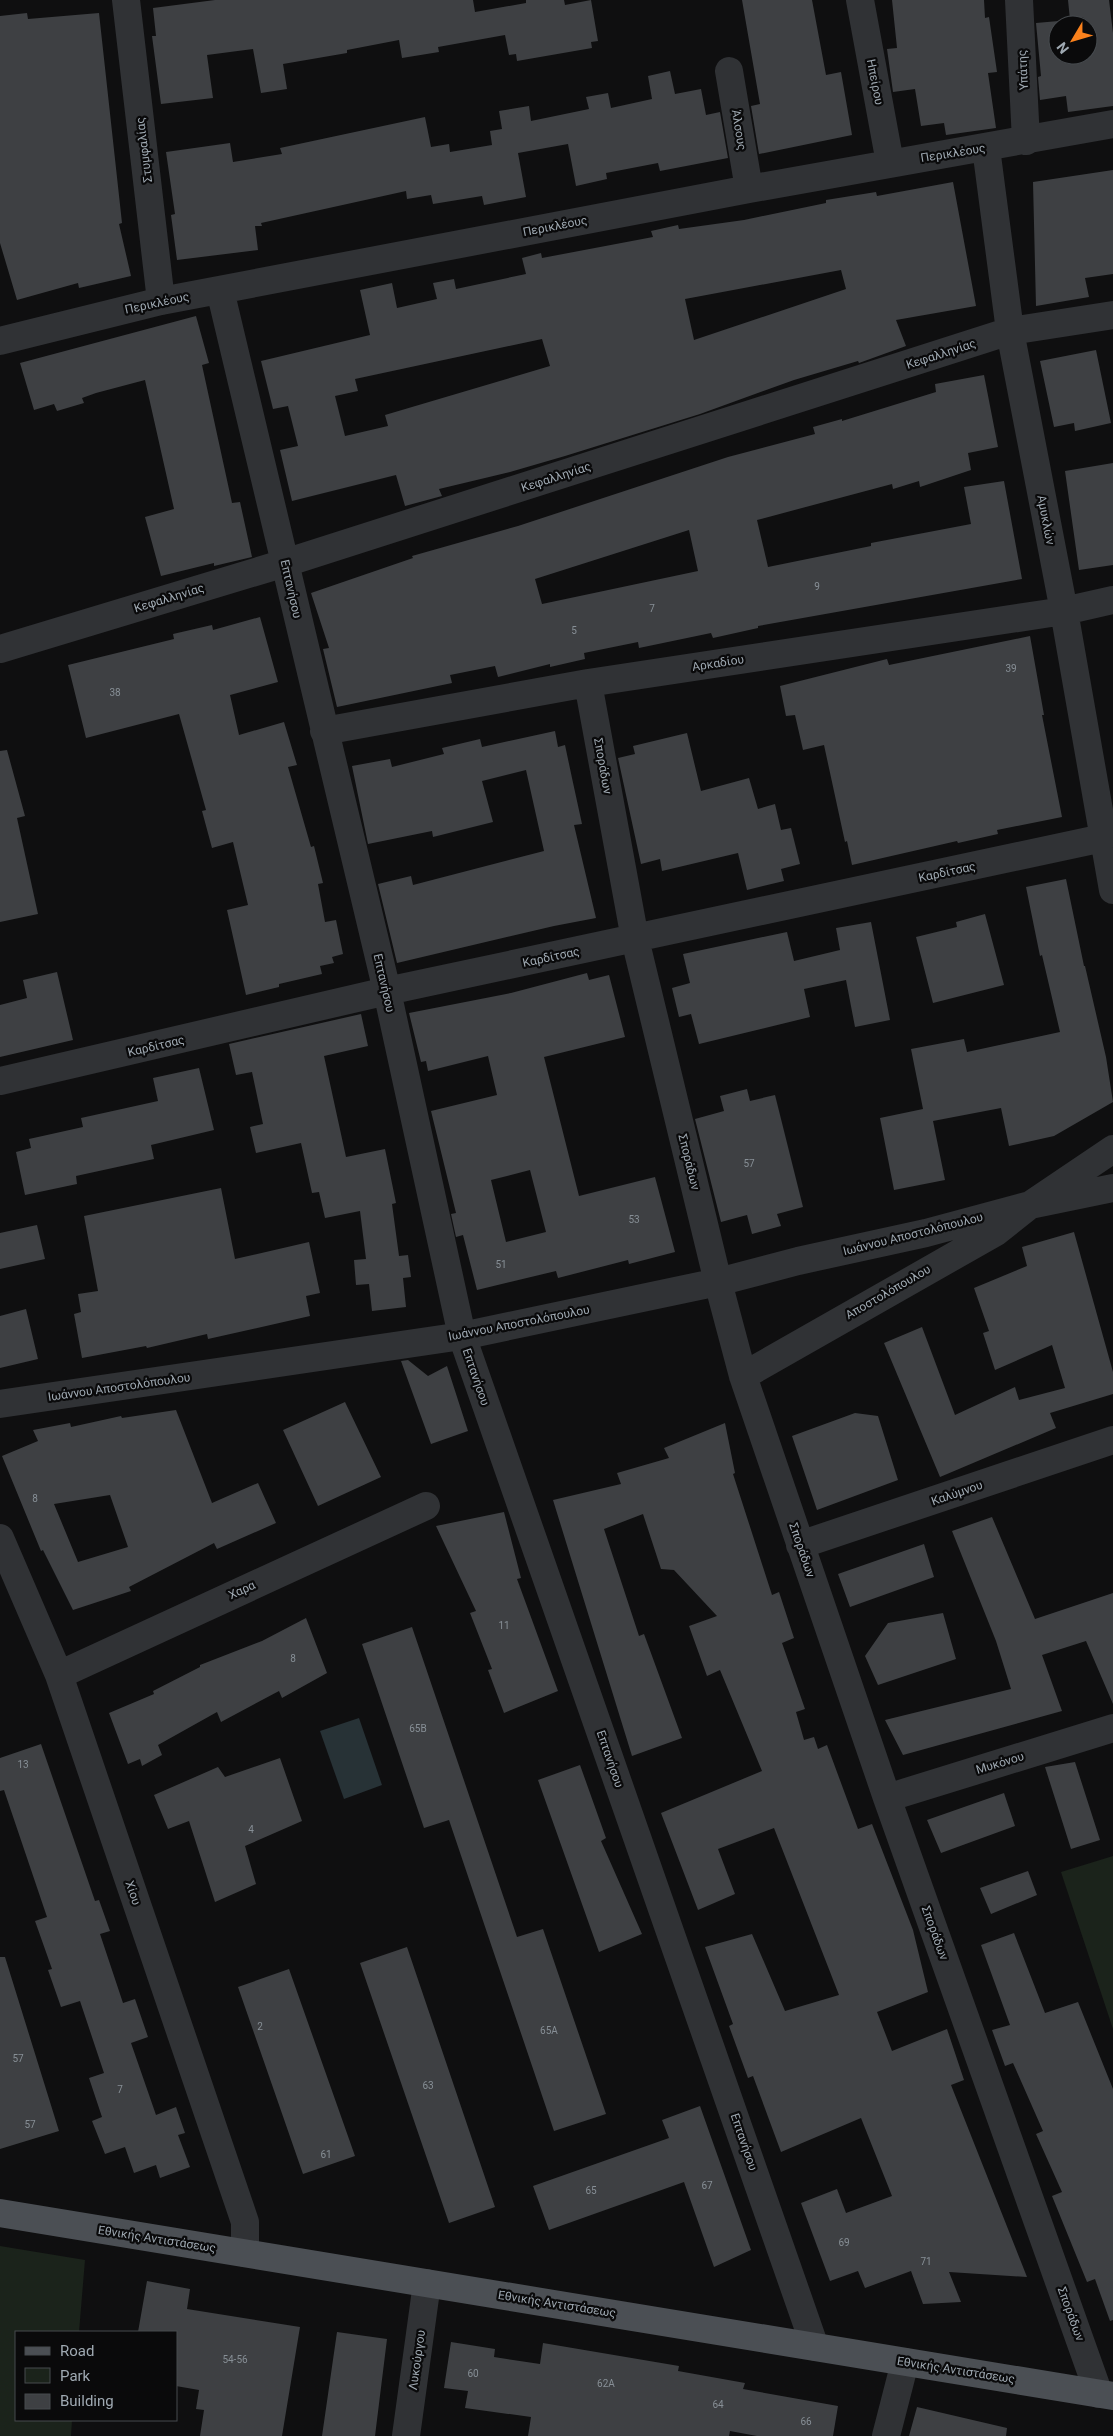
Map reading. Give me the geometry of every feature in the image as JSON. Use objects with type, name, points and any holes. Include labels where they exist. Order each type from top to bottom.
[{"type":"main road","name":"Εθνικής Αντιστάσεως","points":[[0,2213],[1106,2395]]},
{"type":"street","name":"Στυμφαλίας","points":[[126,0],[161,301]]},
{"type":"street","name":"Ηπείρου","points":[[860,0],[890,163]]},
{"type":"street","name":"Υπάτης","points":[[1019,0],[1026,141]]},
{"type":"street","name":"Άλσους","points":[[729,71],[748,189]]},
{"type":"street","name":"Περικλέους","points":[[1,335],[161,301],[748,189],[1113,124]]},
{"type":"street","name":"Αμυκλών","points":[[986,148],[1010,331],[1064,611],[1113,890]]},
{"type":"street","name":"Επτανήσου","points":[[220,290],[387,991],[462,1336],[814,2347]]},
{"type":"street","name":"Κεφαλληνίας","points":[[0,648],[285,563],[1010,331],[1113,315]]},
{"type":"street","name":"Αρκαδίου","points":[[324,731],[588,683],[1064,611],[1113,600]]},
{"type":"street","name":"Σποράδων","points":[[588,683],[635,939],[718,1282],[743,1376],[887,1798],[1106,2395]]},
{"type":"street","name":"Καρδίτσας","points":[[0,1082],[387,991],[1103,838]]},
{"type":"street","name":"Ιωάννου Αποστολόπουλου","points":[[1030,1204],[1113,1149]]},
{"type":"street","name":"Ιωάννου Αποστολόπουλου","points":[[0,1404],[462,1336],[718,1282],[798,1261],[926,1233],[1030,1204],[1111,1196]]},
{"type":"street","name":"Αποστολόπουλου","points":[[743,1376],[996,1232],[1030,1204]]},
{"type":"street","name":"Καλύμνου","points":[[800,1545],[1113,1440]]},
{"type":"street","name":"Χαρα","points":[[59,1675],[426,1506]]},
{"type":"street","name":"Χίου","points":[[0,1538],[59,1675],[245,2222],[245,2254]]},
{"type":"street","name":"Μυκόνου","points":[[887,1798],[1113,1728]]},
{"type":"street","name":"Λυκούργου","points":[[406,2436],[427,2283]]},
{"type":"street","points":[[886,2436],[906,2362]]},
{"type":"green space","points":[[1113,1856],[1113,2029],[1061,1872]]},
{"type":"green space","points":[[0,2246],[85,2260],[79,2331],[15,2331],[15,2421],[72,2421],[71,2436],[0,2436]]},
{"type":"shaded area","points":[[359,1718],[382,1785],[344,1799],[320,1731]]},
{"type":"building","points":[[215,0],[473,0],[475,12],[526,3],[526,0],[564,0],[565,5],[591,0],[598,41],[591,42],[592,48],[517,61],[516,54],[509,55],[505,35],[438,47],[439,52],[402,58],[399,40],[347,50],[347,53],[283,64],[287,89],[261,93],[253,49],[207,55],[213,98],[161,104],[152,36],[156,36],[153,8]]},
{"type":"building","points":[[742,0],[812,0],[826,75],[841,72],[852,135],[759,154],[751,106],[760,104]]},
{"type":"building","points":[[892,0],[984,0],[985,18],[989,17],[997,72],[988,73],[996,128],[946,135],[944,123],[921,126],[915,89],[893,92],[887,49],[897,48]]},
{"type":"building","points":[[1068,0],[1109,0],[1113,33],[1113,106],[1068,112],[1066,96],[1040,100],[1038,77],[1041,76],[1036,23],[1048,22],[1048,65],[1098,65],[1098,15],[1070,15]]},
{"type":"building","points":[[27,13],[28,19],[99,13],[122,223],[119,224],[131,276],[79,288],[78,283],[17,300],[0,243],[0,16]]},
{"type":"building","points":[[670,71],[675,94],[701,89],[706,115],[720,112],[728,158],[660,171],[658,163],[606,173],[607,179],[576,186],[568,144],[518,153],[526,197],[484,205],[482,196],[433,204],[431,195],[407,199],[406,191],[261,223],[262,226],[255,226],[258,250],[177,260],[171,215],[175,214],[166,152],[230,143],[233,162],[282,154],[280,148],[425,117],[431,147],[449,144],[450,152],[492,145],[490,131],[502,129],[499,111],[529,106],[531,121],[589,109],[586,97],[608,93],[611,108],[652,99],[648,76]]},
{"type":"building","points":[[1113,170],[1113,274],[1085,278],[1089,297],[1036,306],[1033,182]]},
{"type":"building","points":[[953,182],[976,306],[896,320],[906,346],[859,363],[858,361],[794,380],[700,414],[565,456],[510,472],[439,489],[442,496],[405,506],[396,475],[292,501],[280,450],[298,446],[288,406],[273,409],[261,361],[370,335],[360,290],[392,283],[397,308],[437,299],[433,283],[454,279],[456,289],[526,274],[522,258],[541,253],[542,258],[653,237],[651,231],[678,225],[679,229],[744,220],[826,203],[826,200],[876,192],[877,196]],"holes":[[[841,270],[846,289],[694,340],[685,299]],[[542,339],[550,366],[385,415],[388,426],[345,436],[335,396],[358,391],[355,379]]]},
{"type":"building","points":[[196,316],[209,363],[202,365],[232,503],[240,502],[252,557],[214,566],[214,563],[161,576],[145,517],[174,509],[145,380],[96,393],[82,398],[84,403],[57,411],[54,404],[34,410],[20,363]]},
{"type":"building","points":[[1096,350],[1111,423],[1075,431],[1074,423],[1054,427],[1040,361]]},
{"type":"building","points":[[984,375],[998,447],[968,453],[971,470],[920,487],[919,481],[893,489],[892,484],[757,520],[768,567],[871,546],[871,543],[971,524],[964,487],[1004,481],[1022,579],[758,626],[758,628],[713,638],[711,633],[639,648],[638,642],[584,653],[585,659],[550,667],[550,664],[498,677],[495,666],[450,675],[452,683],[337,707],[323,649],[329,648],[311,593],[413,558],[412,556],[518,526],[728,457],[815,434],[813,427],[842,419],[842,421],[936,392],[935,384]],"holes":[[[689,530],[698,571],[542,604],[535,579]]]},
{"type":"building","points":[[1113,463],[1113,565],[1079,570],[1065,471]]},
{"type":"building","points":[[260,617],[278,682],[230,695],[239,735],[284,722],[297,765],[288,767],[311,847],[314,846],[323,883],[318,884],[325,922],[336,920],[343,954],[332,957],[334,963],[320,966],[322,974],[279,984],[279,987],[246,995],[227,910],[248,905],[233,842],[212,848],[202,811],[206,810],[179,714],[86,738],[68,665],[174,639],[173,634],[212,625],[213,630]]},
{"type":"building","points":[[1030,636],[1044,715],[1042,715],[1062,817],[997,830],[998,834],[958,843],[957,841],[852,865],[847,841],[845,842],[824,745],[803,750],[795,715],[786,716],[780,686],[887,659],[889,665]]},
{"type":"building","points":[[555,731],[558,747],[565,745],[582,824],[574,825],[596,918],[397,963],[378,884],[411,876],[413,885],[544,851],[526,770],[482,781],[493,822],[433,837],[432,831],[368,844],[352,766],[390,759],[392,767],[444,754],[442,748],[480,739],[482,747]]},
{"type":"building","points":[[687,733],[701,791],[749,778],[758,809],[775,804],[781,830],[791,828],[800,864],[781,869],[784,881],[747,890],[738,853],[662,871],[660,859],[641,864],[618,758],[635,754],[633,746]]},
{"type":"building","points":[[7,750],[25,816],[17,818],[38,914],[0,922],[0,751]]},
{"type":"building","points":[[1066,879],[1084,966],[1106,1057],[1113,1102],[1054,1136],[1009,1146],[1001,1108],[933,1121],[945,1180],[894,1190],[880,1118],[923,1109],[911,1049],[964,1039],[967,1052],[1060,1032],[1042,955],[1040,956],[1026,887]]},
{"type":"building","points":[[985,914],[1004,985],[933,1003],[916,937],[957,927],[956,922]]},
{"type":"building","points":[[871,922],[890,1020],[855,1027],[846,980],[804,989],[810,1017],[699,1044],[691,1014],[679,1017],[672,988],[690,983],[683,954],[787,932],[794,961],[840,950],[836,928]]},
{"type":"building","points":[[57,972],[73,1040],[0,1057],[0,1005],[27,998],[23,980]]},
{"type":"building","points":[[587,973],[589,980],[609,975],[625,1037],[544,1057],[579,1196],[655,1177],[675,1252],[629,1264],[628,1260],[558,1278],[556,1271],[477,1290],[463,1235],[456,1237],[451,1214],[456,1213],[431,1111],[497,1095],[488,1056],[428,1071],[426,1061],[421,1062],[409,1013],[511,993]],"holes":[[[530,1170],[546,1232],[506,1242],[491,1180]]]},
{"type":"building","points":[[361,1014],[368,1046],[324,1056],[346,1157],[385,1149],[396,1203],[392,1204],[399,1256],[408,1255],[411,1277],[403,1278],[406,1307],[372,1311],[369,1284],[356,1285],[354,1260],[366,1259],[360,1211],[325,1218],[319,1192],[312,1193],[301,1143],[256,1153],[250,1127],[263,1124],[252,1072],[236,1075],[229,1044]]},
{"type":"building","points":[[199,1068],[214,1130],[151,1145],[154,1159],[76,1176],[77,1184],[25,1195],[16,1152],[31,1148],[29,1139],[83,1127],[81,1118],[158,1101],[153,1078]]},
{"type":"building","points":[[747,1089],[750,1101],[775,1095],[803,1207],[777,1214],[781,1226],[752,1234],[747,1215],[721,1222],[695,1119],[724,1111],[720,1096]]},
{"type":"building","points":[[221,1188],[235,1259],[309,1242],[320,1293],[306,1296],[310,1316],[208,1339],[207,1334],[147,1348],[146,1346],[82,1358],[74,1314],[81,1312],[78,1294],[98,1291],[84,1216]]},
{"type":"building","points":[[37,1225],[45,1259],[0,1269],[0,1233]]},
{"type":"building","points":[[1074,1232],[1113,1372],[1113,1394],[1050,1413],[1056,1428],[940,1477],[884,1343],[922,1327],[955,1415],[1015,1387],[1019,1400],[1065,1388],[1052,1345],[995,1370],[983,1333],[989,1331],[974,1288],[1027,1266],[1022,1247]]},
{"type":"building","points":[[26,1309],[38,1359],[0,1368],[0,1316]]},
{"type":"building","points":[[408,1360],[428,1376],[447,1366],[468,1431],[431,1444],[401,1361]]},
{"type":"building","points":[[345,1402],[381,1477],[318,1506],[283,1430]]},
{"type":"building","points":[[176,1410],[212,1503],[258,1483],[276,1523],[217,1549],[214,1543],[129,1587],[131,1591],[73,1610],[43,1550],[41,1551],[2,1456],[38,1441],[33,1430],[70,1423],[71,1427],[121,1416],[122,1418]],"holes":[[[110,1495],[128,1547],[78,1562],[54,1504]]]},
{"type":"building","points":[[855,1413],[878,1416],[898,1480],[817,1510],[792,1436]]},
{"type":"building","points":[[725,1423],[735,1473],[733,1474],[772,1595],[779,1592],[794,1638],[782,1643],[805,1709],[796,1712],[804,1740],[814,1737],[818,1749],[827,1745],[858,1829],[872,1824],[913,1930],[928,1992],[877,2012],[892,2051],[947,2029],[964,2080],[951,2085],[1027,2277],[949,2272],[961,2302],[923,2304],[911,2271],[865,2288],[858,2271],[830,2281],[801,2203],[837,2189],[846,2213],[892,2196],[861,2118],[781,2152],[753,2076],[748,2078],[729,2026],[733,2024],[705,1947],[752,1934],[785,2011],[839,1995],[774,1828],[718,1849],[735,1894],[698,1910],[661,1813],[762,1771],[720,1670],[707,1676],[689,1626],[717,1616],[674,1570],[661,1569],[643,1514],[604,1529],[639,1636],[644,1634],[682,1738],[632,1756],[553,1500],[621,1484],[617,1473],[669,1458],[664,1448]]},
{"type":"building","points":[[504,1512],[521,1578],[517,1579],[558,1691],[504,1713],[488,1670],[492,1669],[470,1613],[476,1611],[436,1526]]},
{"type":"building","points":[[992,1517],[1035,1619],[1113,1593],[1113,1704],[1086,1641],[1042,1655],[1062,1711],[903,1755],[885,1720],[1011,1689],[996,1641],[952,1531]]},
{"type":"building","points":[[924,1544],[934,1577],[850,1607],[838,1574]]},
{"type":"building","points":[[943,1613],[956,1659],[878,1685],[865,1656],[888,1623]]},
{"type":"building","points":[[306,1618],[327,1673],[282,1698],[279,1691],[221,1722],[217,1712],[158,1745],[162,1755],[142,1766],[140,1759],[128,1764],[109,1713],[154,1694],[153,1691],[200,1667],[200,1665],[262,1641]]},
{"type":"building","points":[[412,1627],[517,1937],[543,1929],[606,2114],[554,2131],[449,1820],[424,1828],[362,1644]]},
{"type":"building","points":[[41,1744],[95,1901],[99,1900],[110,1931],[100,1934],[123,2003],[135,1999],[148,2037],[131,2043],[156,2115],[176,2107],[185,2133],[178,2135],[190,2167],[160,2178],[156,2165],[134,2173],[125,2147],[105,2154],[92,2121],[102,2117],[89,2078],[104,2073],[80,2001],[61,2007],[48,1970],[52,1969],[35,1921],[47,1917],[4,1790],[0,1791],[0,1758]]},
{"type":"building","points":[[280,1758],[302,1821],[245,1846],[256,1884],[215,1902],[189,1821],[168,1829],[154,1795],[218,1767],[225,1777]]},
{"type":"building","points":[[1075,1762],[1100,1840],[1071,1849],[1045,1767]]},
{"type":"building","points":[[580,1765],[606,1838],[601,1841],[642,1934],[599,1952],[538,1780]]},
{"type":"building","points":[[1004,1793],[1015,1826],[941,1853],[927,1820]]},
{"type":"building","points":[[1028,1871],[1037,1895],[991,1914],[980,1888]]},
{"type":"building","points":[[1014,1933],[1045,2013],[1078,2002],[1113,2089],[1113,2320],[1110,2321],[1095,2279],[1087,2282],[1052,2196],[1062,2192],[1036,2134],[1043,2131],[1013,2063],[1005,2066],[992,2030],[1010,2025],[981,1945]]},
{"type":"building","points":[[407,1947],[495,2207],[449,2223],[360,1963]]},
{"type":"building","points":[[0,1957],[5,1957],[59,2131],[0,2149]]},
{"type":"building","points":[[289,1969],[355,2156],[303,2174],[238,1987]]},
{"type":"building","points":[[700,2106],[751,2250],[714,2267],[684,2182],[549,2230],[533,2186],[669,2138],[662,2120]]},
{"type":"building","points":[[147,2281],[190,2289],[187,2309],[300,2327],[282,2436],[200,2436],[204,2410],[196,2409],[199,2390],[178,2386],[178,2331],[138,2331]]},
{"type":"building","points":[[337,2332],[387,2339],[375,2436],[322,2436]]},
{"type":"building","points":[[451,2342],[495,2349],[494,2357],[540,2364],[543,2343],[679,2366],[678,2371],[745,2383],[743,2389],[838,2406],[833,2436],[757,2436],[730,2431],[729,2436],[528,2436],[531,2417],[465,2408],[468,2391],[444,2388]]},
{"type":"building","points":[[917,2407],[1007,2428],[1006,2436],[909,2436]]}]
